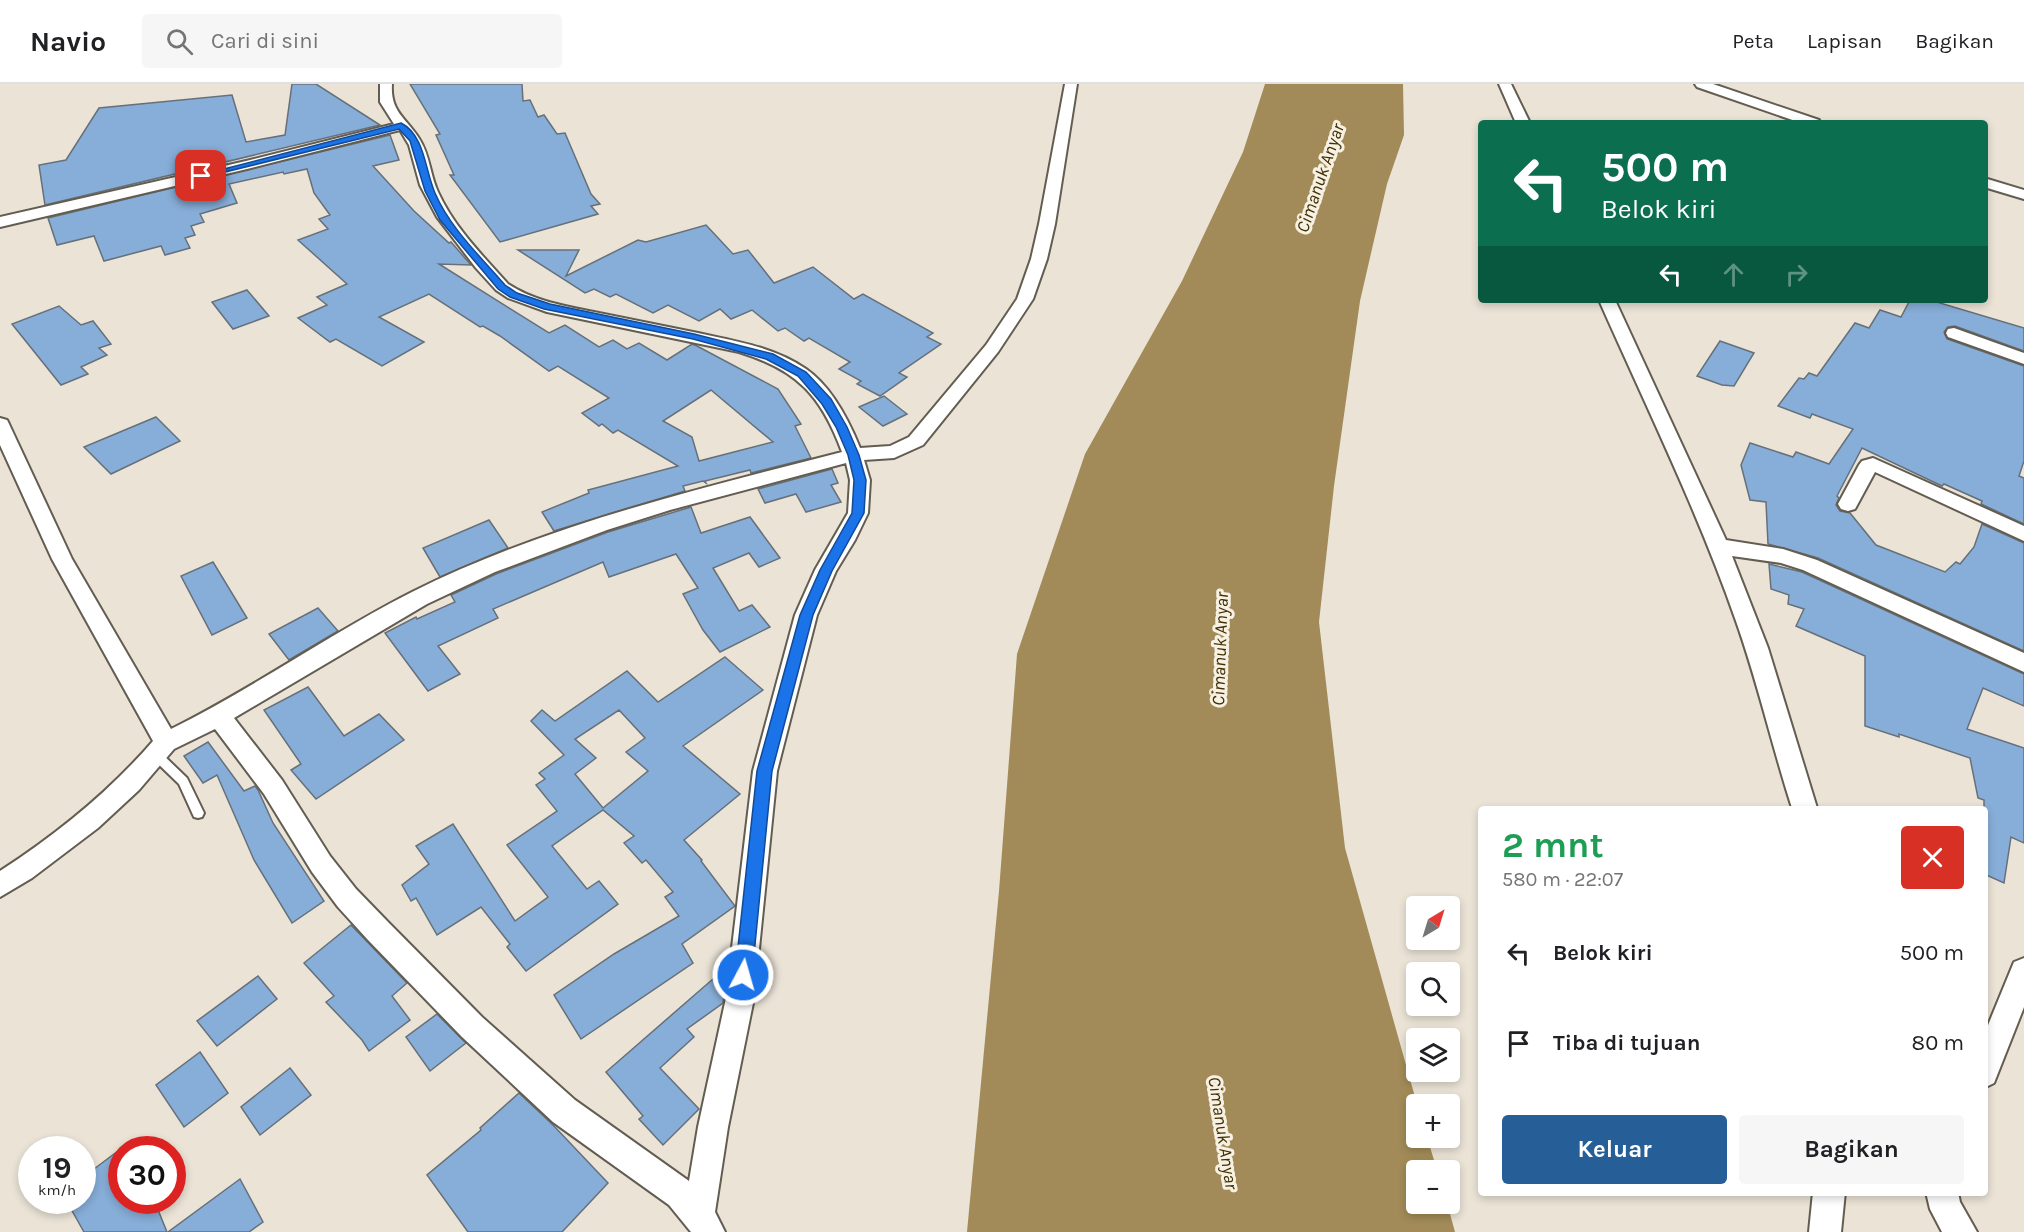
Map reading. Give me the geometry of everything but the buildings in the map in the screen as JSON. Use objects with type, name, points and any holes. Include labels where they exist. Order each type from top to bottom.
[{"type":"street","points":[[386,84],[384,94],[386,106],[414,141],[430,191],[444,220],[502,287],[514,295],[548,307],[694,337],[769,356],[802,374],[816,387],[842,427],[860,480],[858,513],[845,540],[826,570],[806,615],[765,771],[740,998],[713,1127],[704,1223]]},
{"type":"street","points":[[0,885],[85,822],[129,783],[161,748],[419,598],[467,575],[600,525],[853,455],[894,453],[916,441],[1014,318],[1032,282],[1057,174],[1071,84]]},
{"type":"street","points":[[1505,84],[1522,120]]},
{"type":"street","points":[[1701,84],[1805,120]]},
{"type":"street","points":[[0,222],[247,165],[401,126]]},
{"type":"street","points":[[1988,183],[2024,195]]},
{"type":"street","points":[[1608,303],[1738,597],[1769,686],[1803,806]]},
{"type":"street","points":[[1954,333],[2024,359]]},
{"type":"street","points":[[0,424],[62,559],[161,748]]},
{"type":"street","points":[[1848,504],[1869,465],[1873,464],[2024,534]]},
{"type":"street","points":[[1717,546],[1783,555],[1810,565],[2024,663]]},
{"type":"street","points":[[219,716],[273,787],[321,864],[346,898],[433,989],[564,1111],[680,1194],[704,1223]]},
{"type":"street","points":[[1988,1063],[2024,971]]},
{"type":"street","points":[[1825,1232],[1829,1196]]},
{"type":"street","points":[[1943,1196],[1946,1209],[1961,1232]]},
{"type":"lane","points":[[161,748],[183,781],[198,813]]},
{"type":"water","name":"Cimanuk Anyar","points":[[1265,84],[1403,84],[1404,135],[1387,184],[1360,301],[1334,486],[1319,622],[1345,848],[1406,1065],[1406,1082],[1411,1082],[1414,1094],[1406,1094],[1406,1148],[1430,1148],[1434,1160],[1406,1160],[1406,1214],[1450,1214],[1455,1232],[967,1232],[999,891],[1017,654],[1085,454],[1182,281],[1243,152]]},
{"type":"route","points":[[201,176],[401,126],[414,141],[430,191],[444,220],[502,287],[514,295],[548,307],[694,337],[769,356],[802,374],[827,402],[842,427],[860,480],[858,513],[845,540],[826,570],[806,615],[781,704],[765,771],[743,975]]}]
